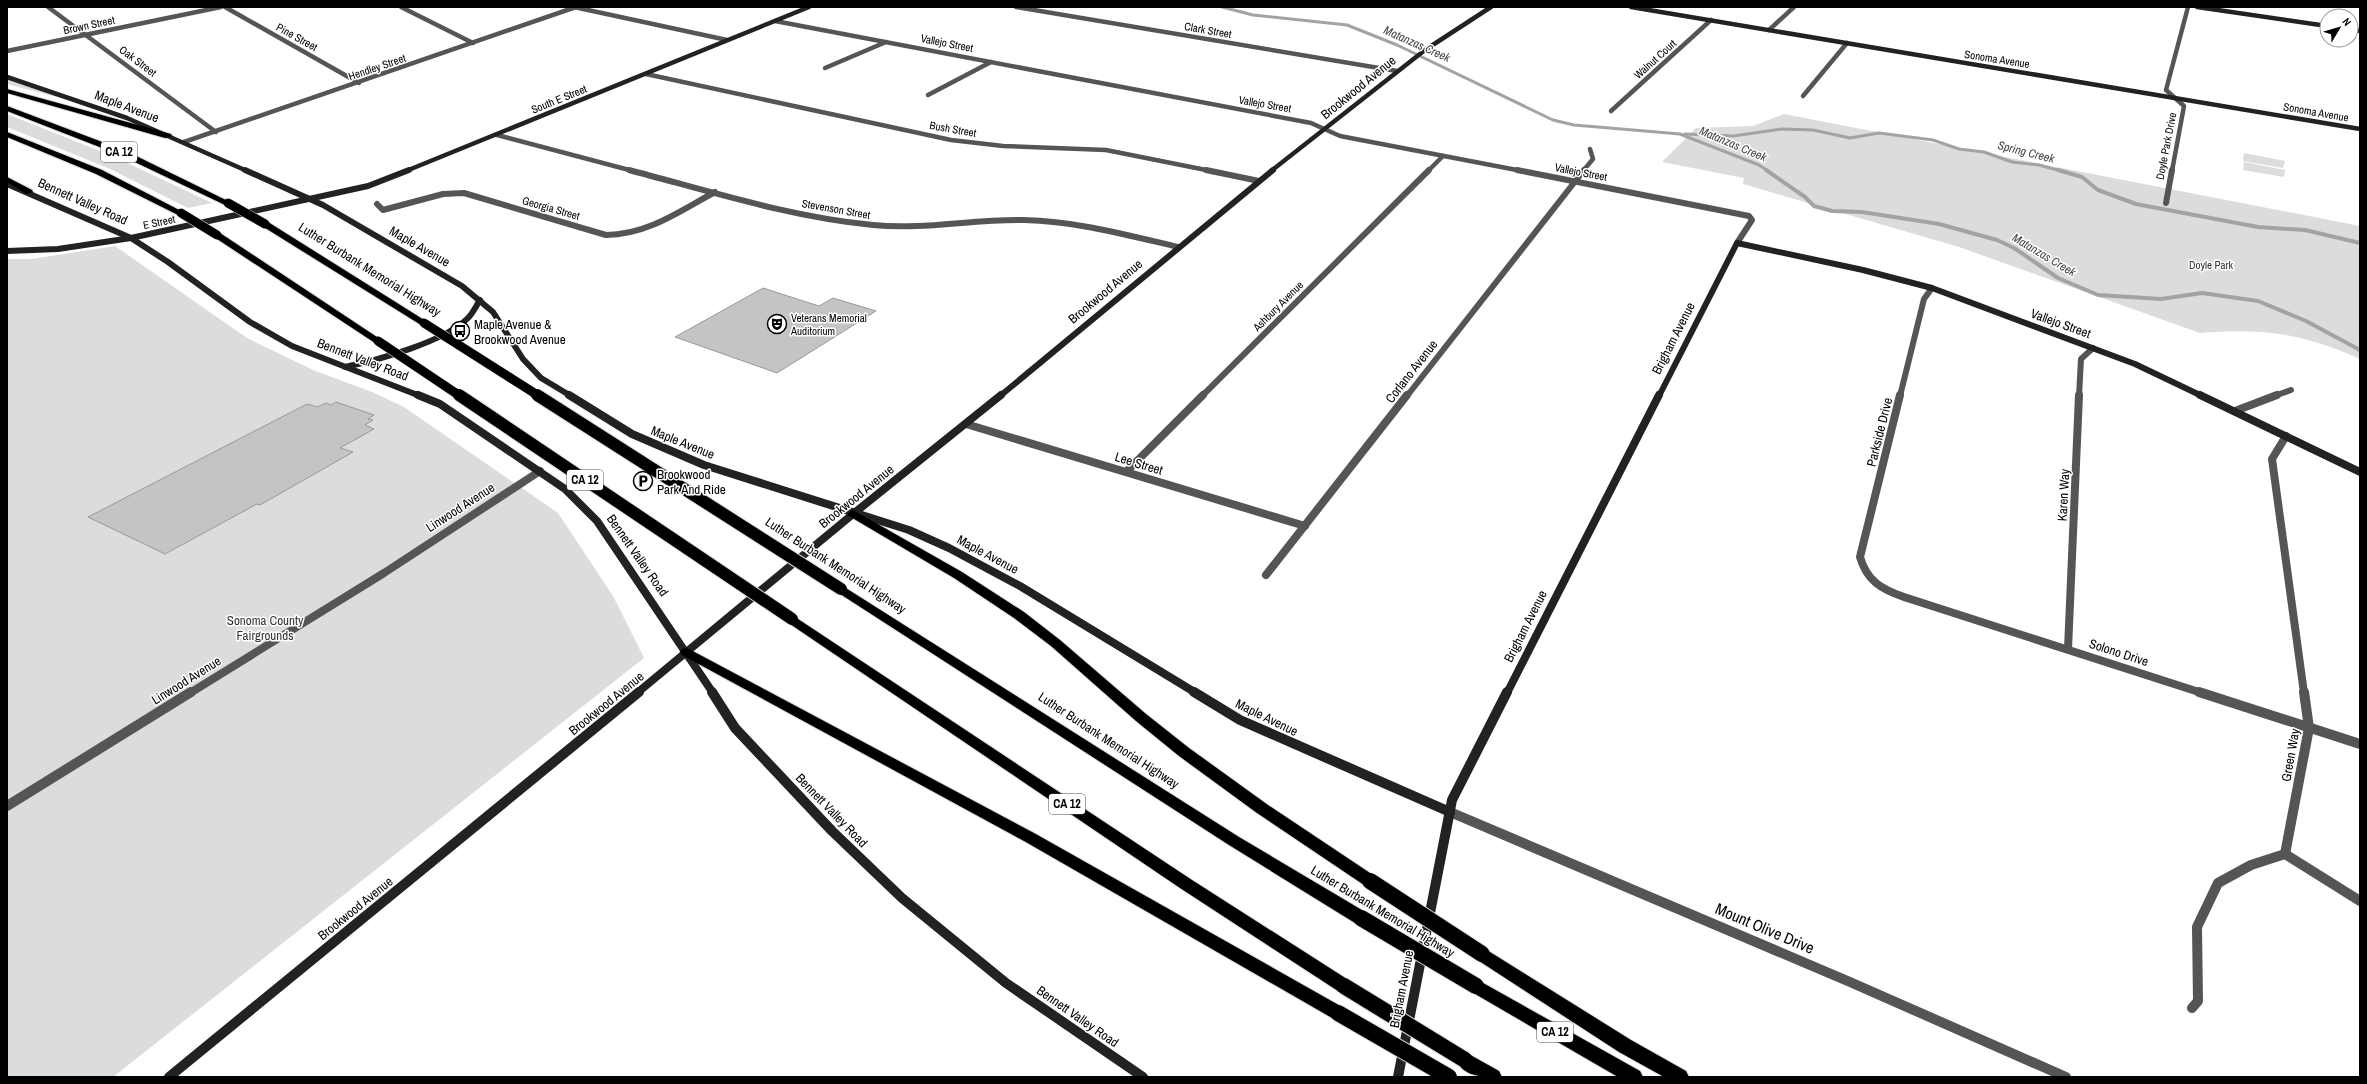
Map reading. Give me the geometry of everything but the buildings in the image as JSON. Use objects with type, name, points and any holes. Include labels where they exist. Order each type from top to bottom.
[{"type":"highway","points":[[7,91],[168,136]]},
{"type":"highway","name":"Luther Burbank Memorial Highway","points":[[7,108],[123,153],[228,203],[265,224],[424,323],[1234,840],[1361,918],[1634,1077]]},
{"type":"highway","name":"CA 12","points":[[7,134],[99,172],[181,213],[217,235],[378,341],[1192,888],[1344,986],[1493,1077]]},
{"type":"highway","points":[[7,179],[28,192]]},
{"type":"highway","points":[[853,514],[954,571],[1021,616],[1188,755],[1289,828],[1625,1046],[1680,1077]]},
{"type":"highway","points":[[687,652],[1029,837],[1449,1077]]},
{"type":"street","name":"Oak Street","points":[[48,7],[87,34],[216,132]]},
{"type":"street","name":"Brown Street","points":[[7,51],[221,7]]},
{"type":"street","name":"Pine Street","points":[[225,7],[359,83]]},
{"type":"street","points":[[401,7],[473,43]]},
{"type":"street","name":"Hendley Street","points":[[184,142],[359,83],[575,7]]},
{"type":"street","points":[[575,7],[727,40]]},
{"type":"street","name":"South E Street","points":[[313,199],[377,183],[496,136],[809,7]]},
{"type":"street","name":"Clark Street","points":[[1016,7],[1397,72]]},
{"type":"street","name":"Brookwood Avenue","points":[[169,1077],[853,514],[966,424],[1259,181],[1326,130],[1413,59],[1491,7]]},
{"type":"street","name":"Sonoma Avenue","points":[[1631,7],[2360,129]]},
{"type":"street","points":[[1769,30],[1794,7]]},
{"type":"street","name":"Doyle Park Drive","points":[[2166,203],[2184,106],[2166,90],[2188,7]]},
{"type":"street","points":[[2197,7],[2319,25]]},
{"type":"street","name":"Vallejo Street","points":[[775,20],[1311,123],[1340,136],[1749,216]]},
{"type":"street","name":"Walnut Court","points":[[1611,111],[1711,20]]},
{"type":"street","points":[[825,68],[886,42]]},
{"type":"street","points":[[1802,96],[1847,43]]},
{"type":"street","points":[[928,95],[991,62]]},
{"type":"street","name":"Bush Street","points":[[646,74],[951,140],[1003,146],[1106,150],[1259,181]]},
{"type":"street","name":"Maple Avenue","points":[[7,77],[127,118],[313,199],[449,277],[480,300],[493,312],[523,359],[541,378],[632,434],[704,465],[853,514],[909,530],[949,548],[1020,586],[1240,720],[1450,812]]},
{"type":"street","name":"Stevenson Street","points":[[496,136],[818,218],[848,222],[904,226],[992,221],[1055,222],[1083,225],[1178,247]]},
{"type":"street","name":"Corlano Avenue","points":[[1266,575],[1593,159],[1590,148]]},
{"type":"street","name":"Ashbury Avenue","points":[[1127,471],[1443,156]]},
{"type":"street","name":"Bennett Valley Road","points":[[7,184],[131,238],[262,330],[308,353],[440,404],[566,489],[588,509],[687,652],[708,690],[735,728],[832,832],[902,898],[1006,983],[1143,1077]]},
{"type":"street","name":"Georgia Street","points":[[377,204],[383,210],[399,208],[432,195],[448,192],[464,193],[606,235],[620,237],[636,233],[715,192]]},
{"type":"street","name":"E Street","points":[[7,251],[58,250],[131,238],[313,199]]},
{"type":"street","name":"Brigham Avenue","points":[[1398,1077],[1450,812],[1460,782],[1736,244],[1752,220],[1749,216]]},
{"type":"street","name":"Vallejo Street","points":[[1736,244],[1863,270],[1932,288],[2094,348],[2173,381],[2360,472]]},
{"type":"street","name":"Parkside Drive","points":[[1871,582],[1864,571],[1860,557],[1924,300],[1932,288]]},
{"type":"street","points":[[345,367],[378,360],[451,330],[470,316],[480,300]]},
{"type":"street","name":"Karen Way","points":[[2068,649],[2081,359],[2094,348]]},
{"type":"street","points":[[2235,411],[2291,390]]},
{"type":"street","name":"Lee Street","points":[[966,424],[1127,471],[1305,526]]},
{"type":"street","name":"Green Way","points":[[2285,854],[2309,728],[2272,459],[2286,436]]},
{"type":"street","name":"Linwood Avenue","points":[[7,806],[384,573],[540,471]]},
{"type":"street","name":"Solono Drive","points":[[1871,582],[1882,589],[1904,597],[2360,744]]},
{"type":"street","name":"Mount Olive Drive","points":[[1450,812],[1850,982],[2066,1077]]},
{"type":"street","points":[[2192,1008],[2198,1001],[2197,926],[2218,883],[2232,873],[2285,854],[2360,901]]},
{"type":"green space","points":[[7,79],[68,100],[7,84]]},
{"type":"green space","points":[[7,114],[115,157],[212,203],[188,208],[110,169],[7,127]]},
{"type":"green space","name":"Doyle Park","points":[[1784,114],[2360,226],[2360,359],[2319,343],[2282,334],[2244,331],[2200,333],[1959,247],[1743,184],[1744,178],[1662,162],[1696,128],[1753,126]]},
{"type":"green space","points":[[2244,153],[2285,161],[2283,168],[2243,161]]},
{"type":"green space","points":[[2244,162],[2285,170],[2284,177],[2243,170]]},
{"type":"green space","name":"Sonoma County Fairgrounds","points":[[115,246],[247,338],[313,370],[372,392],[404,407],[558,513],[613,596],[644,658],[113,1077],[7,1077],[7,259],[32,259]]},
{"type":"waterway","name":"Matanzas Creek","points":[[1222,7],[1253,15],[1347,25],[1397,45],[1553,120],[1574,125],[1680,134],[1759,165],[1768,171]]},
{"type":"waterway","name":"Spring Creek","points":[[1685,134],[1733,136],[1782,129],[1813,130],[1850,138],[1879,133],[1933,140],[1959,149],[1984,152],[2012,162],[2039,165],[2061,171]]},
{"type":"waterway","name":"Matanzas Creek","points":[[1766,170],[1805,197],[1814,206],[1832,211],[1862,212],[1939,224],[1997,240],[2014,248],[2058,278],[2098,295],[2161,299],[2202,293],[2258,301],[2306,321],[2360,350]]},
{"type":"waterway","name":"Spring Creek","points":[[2058,170],[2082,177],[2098,190],[2136,204],[2258,227],[2305,230],[2360,243]]},
{"type":"place","name":"Veterans Memorial Auditorium","points":[[777,324]]},
{"type":"place","name":"Maple Avenue & Brookwood Avenue","points":[[460,331]]},
{"type":"place","name":"Brookwood Park And Ride","points":[[643,481]]}]
